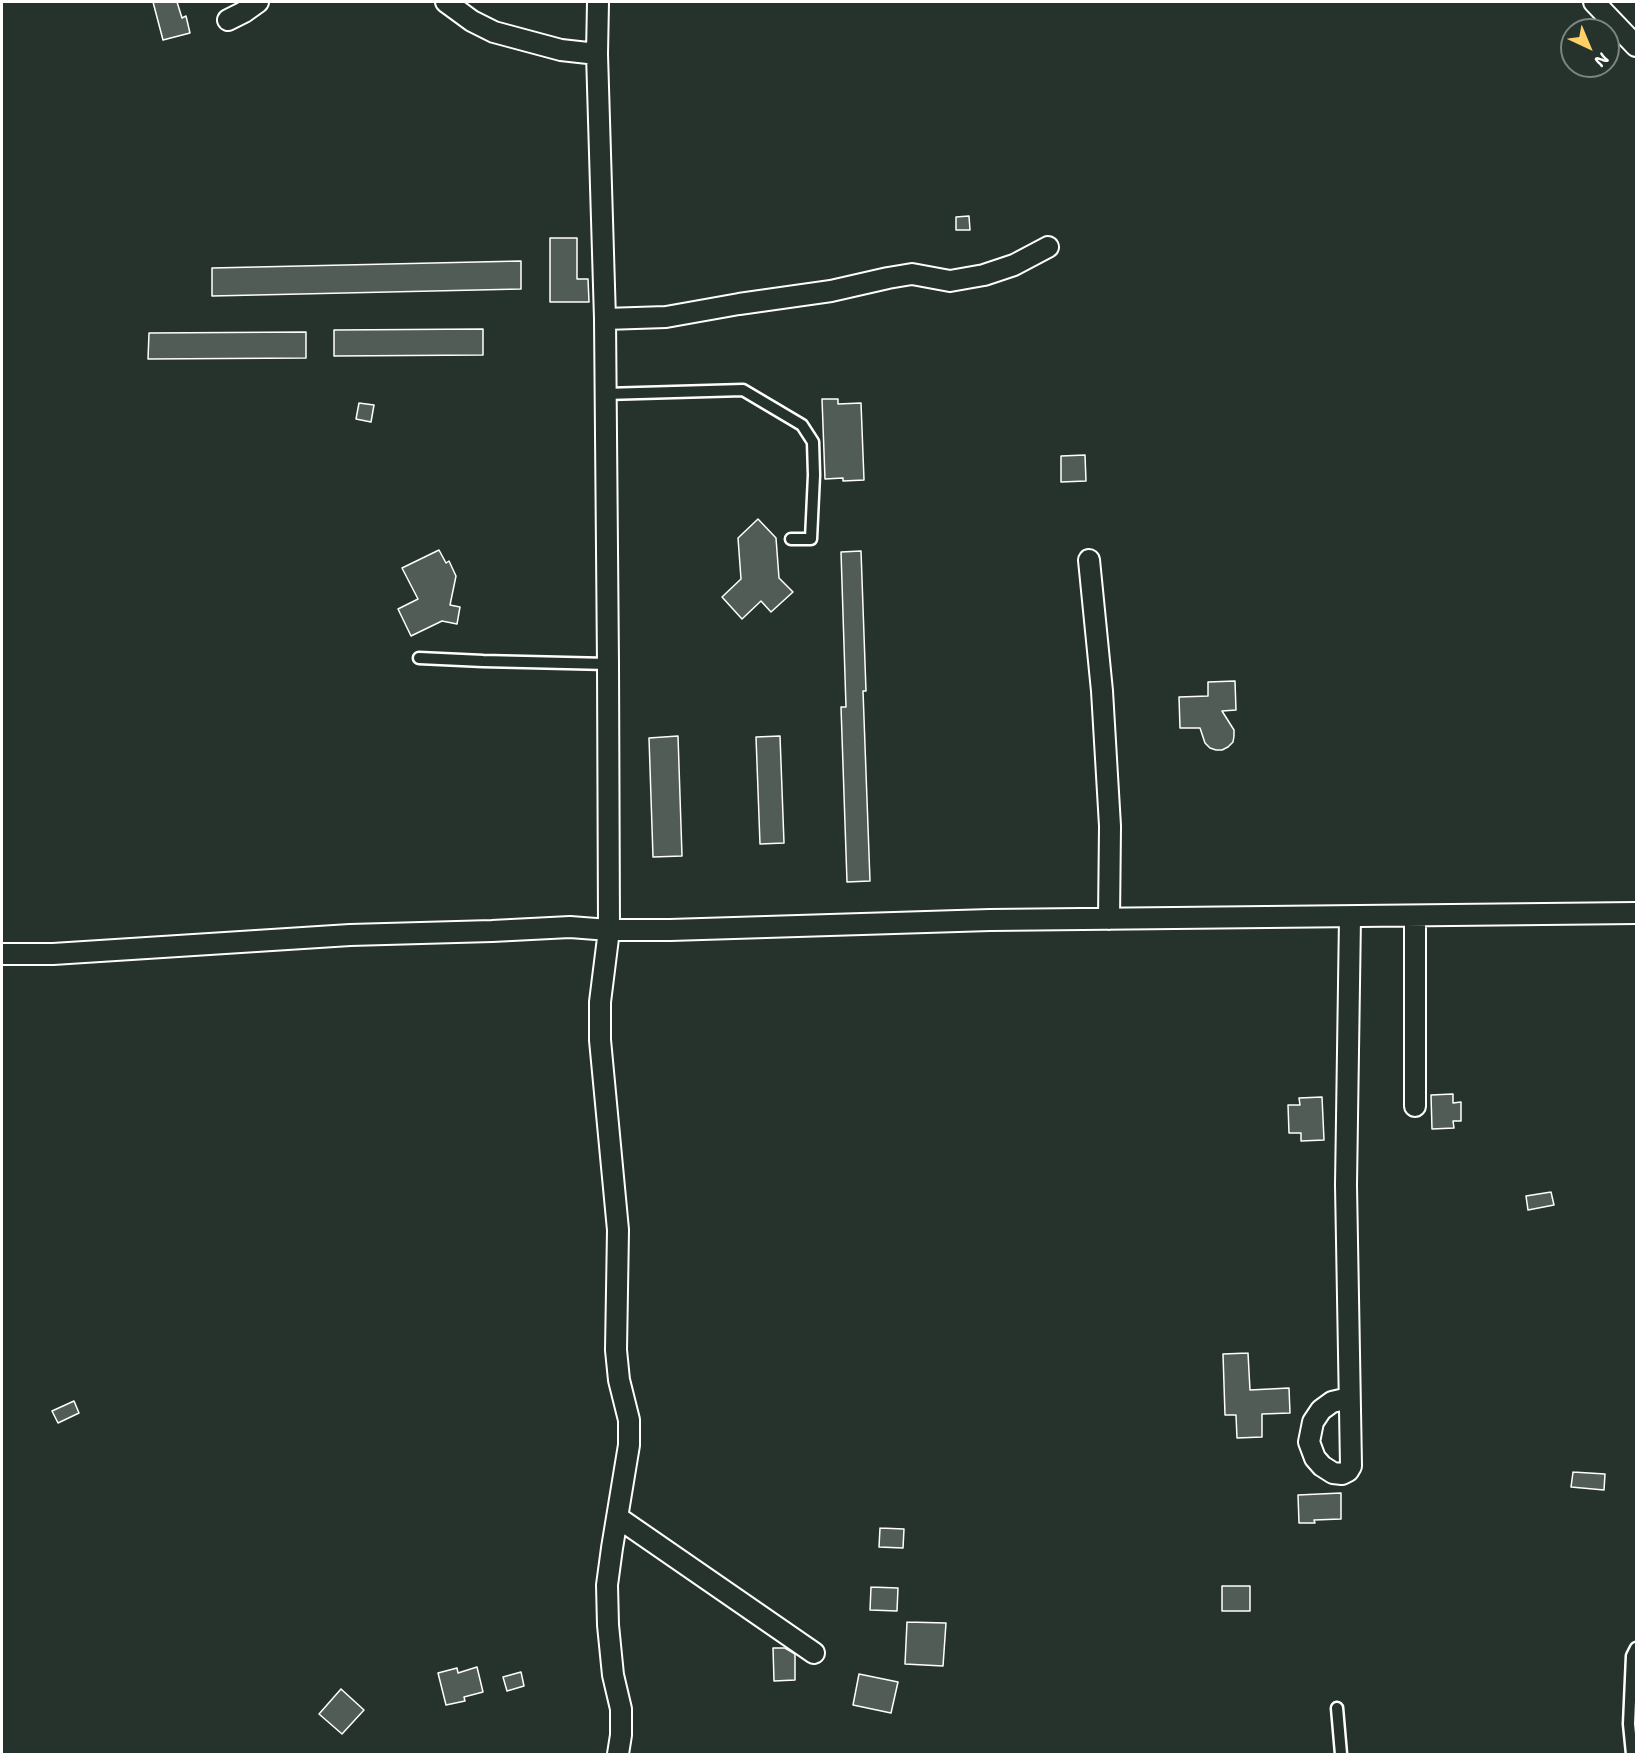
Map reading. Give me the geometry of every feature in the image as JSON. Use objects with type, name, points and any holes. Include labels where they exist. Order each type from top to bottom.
[{"type":"street","points":[[228,20],[258,2]]},
{"type":"street","points":[[446,2],[472,21],[495,32],[561,50],[597,54]]},
{"type":"street","points":[[598,2],[597,54],[605,319],[609,930],[600,1002],[600,1040],[618,1230],[616,1350],[619,1380],[629,1420],[629,1445],[612,1548],[607,1595],[613,1675],[621,1709],[618,1755]]},
{"type":"street","points":[[1594,2],[1636,46]]},
{"type":"street","points":[[605,319],[666,317],[831,291],[912,274],[951,281],[984,275],[1014,265],[1048,247]]},
{"type":"street","points":[[1089,560],[1102,691],[1110,826],[1109,919]]},
{"type":"street","points":[[2,954],[53,954],[350,935],[492,932],[570,927],[609,930],[739,929],[990,920],[1636,913]]},
{"type":"street","points":[[1415,916],[1415,1106]]},
{"type":"street","points":[[1349,1398],[1346,1185],[1350,917]]},
{"type":"street","points":[[617,1517],[814,1653]]},
{"type":"lane","points":[[605,394],[743,390],[802,425],[813,442],[811,539],[791,539]]},
{"type":"lane","points":[[419,658],[608,664]]},
{"type":"lane","points":[[1632,1755],[1629,1724],[1632,1656],[1636,1648]]},
{"type":"lane","points":[[1337,1708],[1341,1755]]},
{"type":"building","points":[[153,2],[177,2],[182,18],[186,16],[190,33],[163,40]]},
{"type":"building","points":[[969,216],[970,230],[956,230],[956,217]]},
{"type":"building","points":[[550,238],[577,238],[577,279],[588,279],[589,302],[550,302]]},
{"type":"building","points":[[521,261],[521,289],[212,296],[212,268]]},
{"type":"building","points":[[483,329],[483,355],[334,356],[334,330]]},
{"type":"building","points":[[306,332],[306,358],[148,359],[149,333]]},
{"type":"building","points":[[822,399],[838,399],[838,404],[861,403],[864,480],[825,479]]},
{"type":"building","points":[[359,403],[374,405],[371,422],[356,419]]},
{"type":"building","points":[[1085,455],[1086,481],[1061,482],[1061,456]]},
{"type":"building","points":[[758,519],[776,538],[779,578],[793,592],[771,612],[761,601],[742,619],[722,597],[741,579],[738,538]]},
{"type":"building","points":[[439,550],[446,563],[449,561],[456,576],[450,605],[460,607],[457,624],[442,621],[411,636],[398,609],[418,599],[402,568]]},
{"type":"building","points":[[861,551],[866,691],[863,691],[870,881],[847,882],[841,707],[846,707],[841,552]]},
{"type":"building","points":[[1235,681],[1236,710],[1222,711],[1234,730],[1233,742],[1228,747],[1222,750],[1210,748],[1205,743],[1200,728],[1180,728],[1179,697],[1208,696],[1208,682]]},
{"type":"building","points":[[678,736],[682,856],[653,857],[649,738]]},
{"type":"building","points":[[780,736],[784,843],[760,844],[756,737]]},
{"type":"building","points":[[1453,1094],[1453,1103],[1461,1102],[1461,1121],[1453,1121],[1454,1128],[1432,1129],[1431,1095]]},
{"type":"building","points":[[1322,1097],[1324,1140],[1301,1141],[1301,1133],[1289,1133],[1288,1105],[1300,1105],[1299,1098]]},
{"type":"building","points":[[1551,1192],[1554,1205],[1528,1210],[1526,1196]]},
{"type":"building","points":[[1248,1353],[1250,1390],[1289,1388],[1290,1413],[1262,1414],[1262,1437],[1237,1438],[1236,1415],[1225,1415],[1223,1354]]},
{"type":"building","points":[[74,1401],[79,1413],[58,1423],[52,1411]]},
{"type":"building","points":[[1573,1472],[1605,1474],[1604,1490],[1571,1487]]},
{"type":"building","points":[[1341,1493],[1341,1519],[1299,1523],[1298,1495]]},
{"type":"building","points":[[880,1528],[904,1529],[903,1548],[879,1547]]},
{"type":"building","points":[[1222,1586],[1250,1586],[1250,1611],[1222,1611]]},
{"type":"building","points":[[871,1587],[898,1588],[897,1611],[870,1610]]},
{"type":"building","points":[[907,1622],[946,1623],[943,1666],[905,1664]]},
{"type":"building","points":[[773,1648],[785,1648],[795,1654],[795,1680],[774,1681]]},
{"type":"building","points":[[477,1667],[483,1692],[464,1697],[465,1701],[446,1705],[438,1673],[457,1668],[458,1673]]},
{"type":"building","points":[[521,1672],[524,1686],[507,1691],[503,1677]]},
{"type":"building","points":[[859,1674],[898,1682],[891,1713],[853,1705]]},
{"type":"building","points":[[341,1689],[364,1710],[342,1734],[319,1714]]}]
